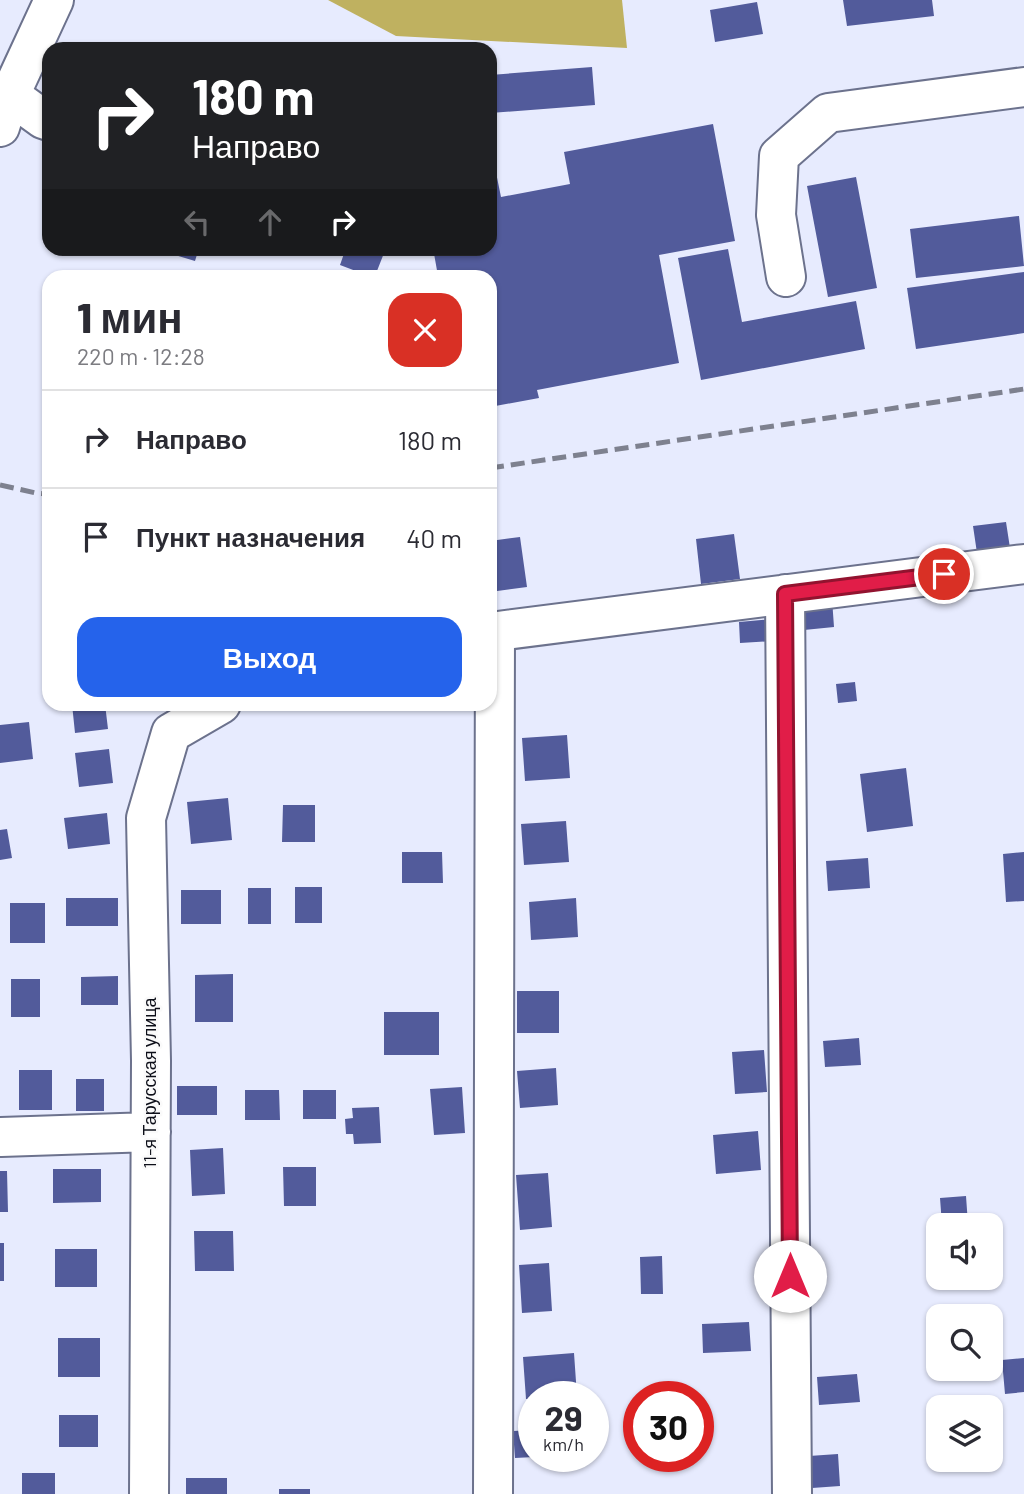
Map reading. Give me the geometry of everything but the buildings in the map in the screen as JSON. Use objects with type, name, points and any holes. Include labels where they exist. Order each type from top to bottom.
[{"type":"street","points":[[42,119],[3,105],[54,0]]},
{"type":"street","points":[[786,277],[776,215],[779,156],[828,113],[1024,87]]},
{"type":"street","points":[[497,630],[1024,564]]},
{"type":"street","points":[[785,594],[792,1494]]},
{"type":"street","name":"11-я Тарусская улица","points":[[149,1494],[151,1048],[146,818],[171,733],[209,711]]},
{"type":"street","points":[[493,711],[493,1494]]},
{"type":"street","points":[[1,1137],[151,1132]]},
{"type":"shaded area","points":[[328,0],[622,0],[627,48],[396,36]]},
{"type":"railway","points":[[497,467],[1024,389]]},
{"type":"railway","points":[[0,485],[42,493]]},
{"type":"route","points":[[790,1276],[785,594],[944,574]]}]
